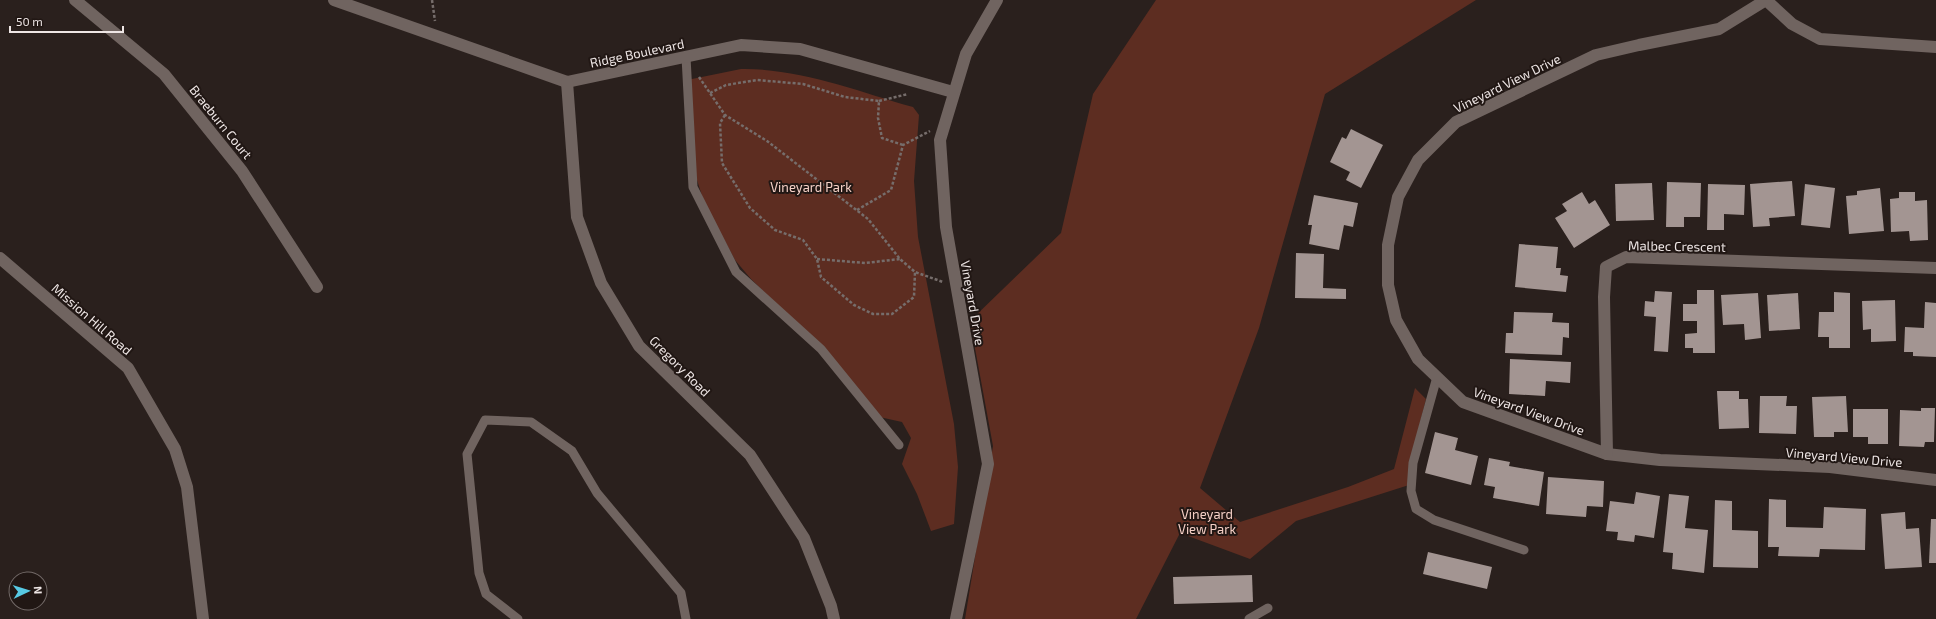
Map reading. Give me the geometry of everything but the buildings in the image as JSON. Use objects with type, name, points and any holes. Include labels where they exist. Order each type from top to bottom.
[{"type":"street","name":"Braeburn Court","points":[[75,0],[164,74],[242,171],[317,287]]},
{"type":"street","points":[[334,0],[567,82]]},
{"type":"street","name":"Vineyard Drive","points":[[956,619],[988,464],[946,227],[940,140],[953,92],[966,54],[997,0]]},
{"type":"street","points":[[1766,0],[1792,24],[1820,39],[1936,47]]},
{"type":"street","name":"Vineyard View Drive","points":[[1766,0],[1719,29],[1596,55],[1456,122],[1418,160],[1398,197],[1388,244],[1388,285],[1396,320],[1418,360],[1463,402],[1607,454],[1660,460],[1830,467],[1936,480]]},
{"type":"street","name":"Ridge Boulevard","points":[[567,82],[741,45],[800,49],[953,92]]},
{"type":"street","name":"Gregory Road","points":[[567,82],[577,217],[601,283],[639,346],[750,454],[804,538],[831,606],[834,619]]},
{"type":"street","name":"Malbec Crescent","points":[[1607,454],[1604,297],[1606,267],[1626,257],[1936,268]]},
{"type":"street","name":"Mission Hill Road","points":[[0,258],[128,368],[175,449],[187,487],[203,619]]},
{"type":"lane","points":[[686,57],[693,187],[736,272],[821,349],[899,445]]},
{"type":"lane","points":[[1437,377],[1413,463],[1411,490],[1416,508],[1434,520],[1524,550]]},
{"type":"lane","points":[[518,619],[486,594],[479,573],[467,454],[485,420],[531,422],[572,451],[598,493],[681,593],[686,619]]},
{"type":"lane","points":[[1249,619],[1268,608]]},
{"type":"path","points":[[432,0],[437,36]]},
{"type":"path","points":[[686,57],[725,115],[767,141],[868,219],[900,259],[915,272],[956,287]]},
{"type":"path","points":[[710,93],[726,86],[757,80],[803,84],[845,97],[879,102],[878,118],[882,138],[904,145]]},
{"type":"path","points":[[725,115],[720,123],[722,163],[750,208],[775,230],[803,240],[817,259],[821,277],[854,305],[873,314],[892,314],[914,297],[915,272]]},
{"type":"path","points":[[857,210],[891,190],[904,145],[924,133],[943,127]]},
{"type":"path","points":[[817,259],[865,263],[900,259]]},
{"type":"green space","name":"Vineyard View Park","points":[[1156,0],[1476,0],[1325,94],[1259,328],[1200,488],[1240,522],[1348,487],[1394,469],[1415,388],[1426,399],[1410,462],[1409,485],[1296,521],[1250,559],[1180,533],[1136,619],[965,619],[993,446],[970,321],[1061,233],[1093,94]]},
{"type":"green space","name":"Vineyard Park","points":[[741,69],[784,72],[806,76],[913,107],[919,115],[914,181],[918,237],[954,424],[958,467],[954,524],[931,531],[917,494],[902,464],[911,438],[902,422],[875,416],[816,343],[751,279],[735,260],[704,202],[697,180],[693,159],[687,80]]}]
